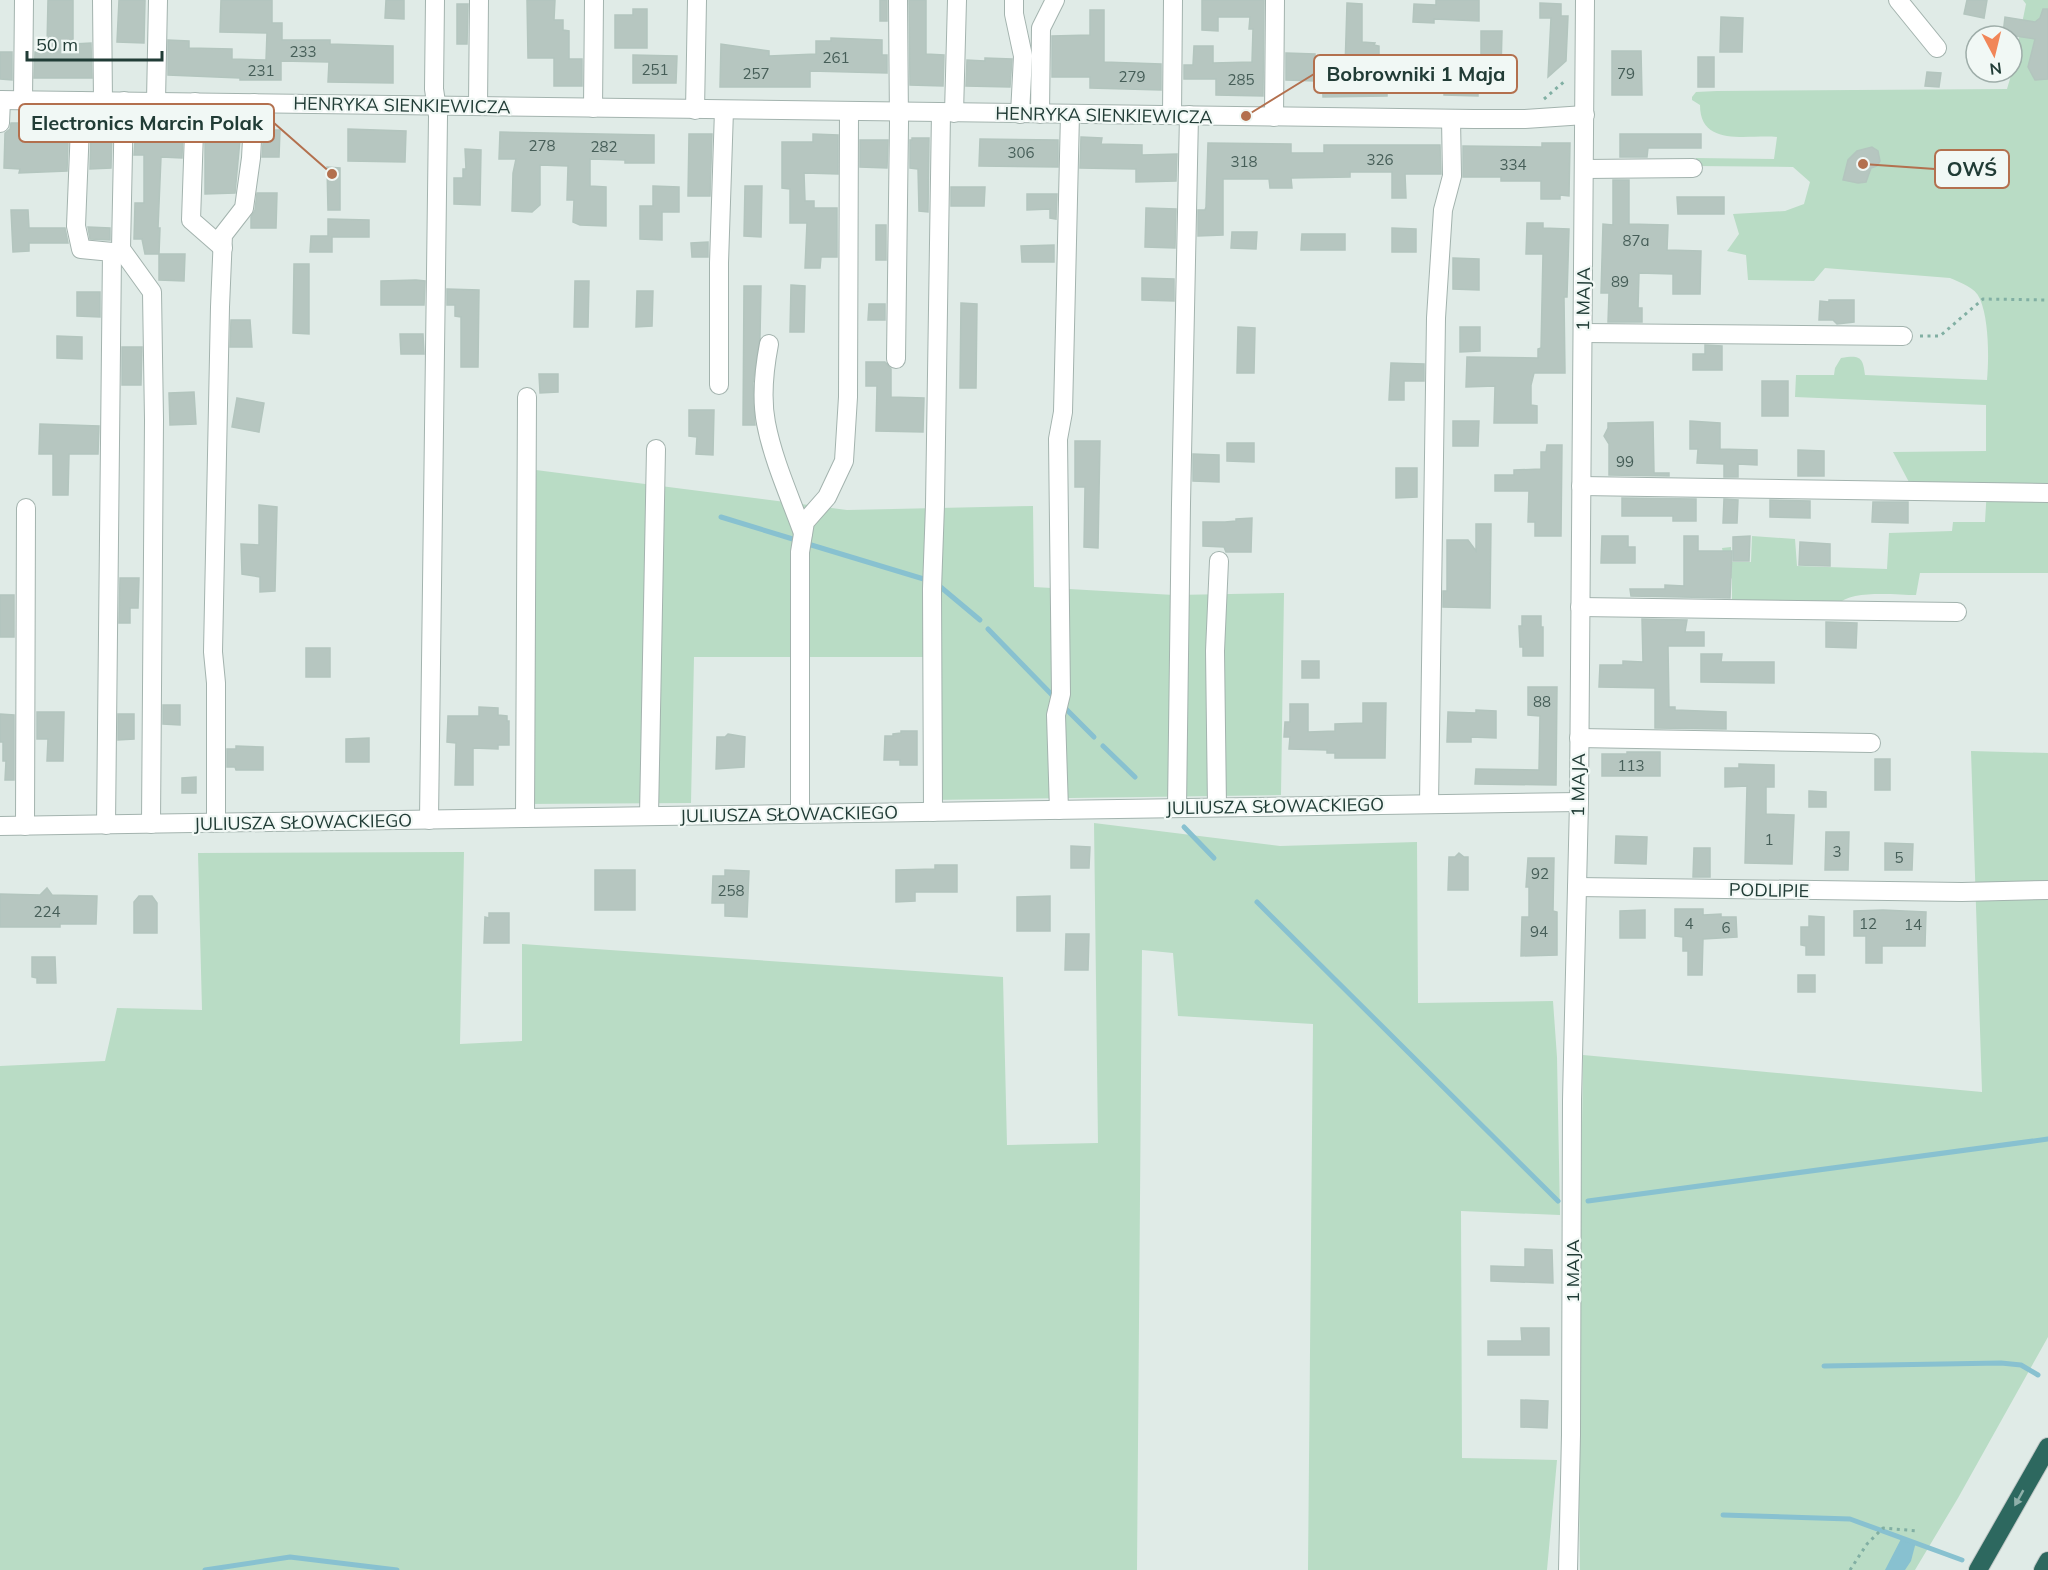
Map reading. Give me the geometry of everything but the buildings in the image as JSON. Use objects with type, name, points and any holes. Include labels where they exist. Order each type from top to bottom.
[{"type":"highway","points":[[1978,1570],[2048,1447]]},
{"type":"highway","points":[[2043,1570],[2048,1561]]},
{"type":"street","points":[[23,100],[24,0]]},
{"type":"street","points":[[102,0],[103,101]]},
{"type":"street","points":[[156,101],[158,0]]},
{"type":"street","points":[[429,820],[438,116],[434,89],[435,0]]},
{"type":"street","points":[[478,106],[479,0]]},
{"type":"street","points":[[593,108],[594,0]]},
{"type":"street","points":[[695,110],[697,0]]},
{"type":"street","points":[[896,359],[898,0]]},
{"type":"street","points":[[933,812],[932,589],[948,113],[957,0]]},
{"type":"street","points":[[1014,0],[1014,14],[1023,56],[1020,114]]},
{"type":"street","points":[[1040,114],[1041,28],[1055,0]]},
{"type":"street","points":[[1173,0],[1181,115],[1181,515],[1177,808]]},
{"type":"street","points":[[1274,117],[1275,0]]},
{"type":"street","name":"1 MAJA","points":[[1568,1570],[1571,1435],[1572,1100],[1579,801],[1585,0]]},
{"type":"street","points":[[1898,0],[1937,48]]},
{"type":"street","points":[[0,100],[0,123]]},
{"type":"street","name":"HENRYKA SIENKIEWICZA","points":[[0,100],[1451,119],[1525,119],[1585,115]]},
{"type":"street","points":[[81,100],[76,226],[81,249],[112,252],[106,825]]},
{"type":"street","points":[[124,101],[121,249],[152,292],[154,420],[151,824]]},
{"type":"street","points":[[195,102],[191,220],[223,248]]},
{"type":"street","points":[[216,823],[216,682],[213,652],[223,235],[244,208],[251,158],[254,103]]},
{"type":"street","points":[[718,385],[724,110]]},
{"type":"street","points":[[800,814],[800,552],[805,522],[827,497],[844,461],[848,397],[849,112]]},
{"type":"street","points":[[1059,810],[1056,715],[1061,694],[1058,439],[1063,412],[1070,114]]},
{"type":"street","points":[[1430,804],[1436,318],[1443,210],[1452,176],[1451,119]]},
{"type":"street","points":[[1585,169],[1693,168]]},
{"type":"street","points":[[1582,333],[1903,336]]},
{"type":"street","points":[[769,344],[764,374],[766,422],[784,483],[803,533]]},
{"type":"street","points":[[525,818],[527,397]]},
{"type":"street","points":[[649,816],[656,449]]},
{"type":"street","points":[[1581,486],[2048,493]]},
{"type":"street","points":[[25,826],[26,508]]},
{"type":"street","points":[[1217,807],[1215,651],[1219,561]]},
{"type":"street","points":[[1580,607],[1957,612]]},
{"type":"street","points":[[1579,738],[1871,743]]},
{"type":"street","name":"JULIUSZA SŁOWACKIEGO","points":[[0,826],[1579,801]]},
{"type":"street","name":"PODLIPIE","points":[[1576,887],[1962,892],[2048,890]]},
{"type":"path","points":[[1903,336],[1940,336],[1983,299],[2048,300]]},
{"type":"path","points":[[1850,1570],[1867,1545],[1884,1528],[1919,1532]]},
{"type":"green space","points":[[2023,0],[2048,0],[2048,573],[1920,573],[1916,595],[1863,595],[1844,600],[1837,605],[1732,604],[1732,579],[1727,573],[1722,548],[1731,547],[1731,562],[1751,562],[1752,536],[1795,539],[1797,566],[1887,569],[1889,533],[1952,531],[1953,522],[1985,522],[1987,488],[1910,484],[1893,452],[1986,451],[1986,405],[1795,397],[1796,375],[1834,375],[1841,358],[1847,357],[1856,357],[1861,360],[1865,375],[1987,380],[1988,339],[1983,308],[1978,295],[1967,286],[1950,278],[1825,268],[1814,281],[1748,280],[1746,255],[1727,251],[1739,234],[1733,214],[1785,211],[1804,204],[1810,182],[1793,167],[1695,166],[1696,158],[1774,159],[1777,137],[1740,137],[1717,133],[1708,128],[1702,119],[1700,105],[1692,100],[1692,97],[1696,92],[1717,91],[2007,89],[2008,84],[2024,84],[2024,24],[2022,24],[2026,4]]},
{"type":"green space","points":[[528,469],[847,510],[1033,506],[1034,587],[1174,595],[1284,593],[1281,795],[931,800],[928,657],[694,657],[691,803],[522,804]]},
{"type":"green space","points":[[1971,751],[2048,753],[2048,1337],[1915,1570],[1580,1570],[1578,1411],[1583,1055],[1982,1092]]},
{"type":"green space","points":[[1094,823],[1280,846],[1417,842],[1418,1003],[1553,1001],[1557,1057],[1560,1215],[1461,1211],[1462,1458],[1557,1460],[1547,1570],[1308,1570],[1313,1024],[1178,1016],[1173,953],[1142,950],[1137,1570],[0,1570],[0,1066],[105,1061],[117,1008],[202,1010],[198,853],[464,852],[460,1044],[522,1041],[522,944],[1003,977],[1007,1145],[1098,1143]]},
{"type":"water","points":[[1902,1537],[1916,1542],[1911,1561],[1905,1570],[1885,1570]]},
{"type":"waterway","points":[[721,517],[796,540]]},
{"type":"waterway","points":[[808,544],[927,580]]},
{"type":"waterway","points":[[937,584],[980,620]]},
{"type":"waterway","points":[[988,629],[1056,699]]},
{"type":"waterway","points":[[1065,708],[1094,737]]},
{"type":"waterway","points":[[1103,746],[1135,777]]},
{"type":"waterway","points":[[1184,827],[1214,858]]},
{"type":"waterway","points":[[1257,902],[1558,1201]]},
{"type":"waterway","points":[[1588,1201],[2048,1139]]},
{"type":"waterway","points":[[1824,1366],[2001,1363],[2021,1365],[2038,1375]]},
{"type":"waterway","points":[[1723,1515],[1850,1519],[1962,1560]]},
{"type":"waterway","points":[[205,1570],[290,1557],[397,1570]]},
{"type":"place","name":"Bobrowniki 1 Maja","points":[[1246,116]]},
{"type":"place","name":"OWŚ","points":[[1863,164]]},
{"type":"place","name":"Electronics Marcin Polak","points":[[332,174]]}]
